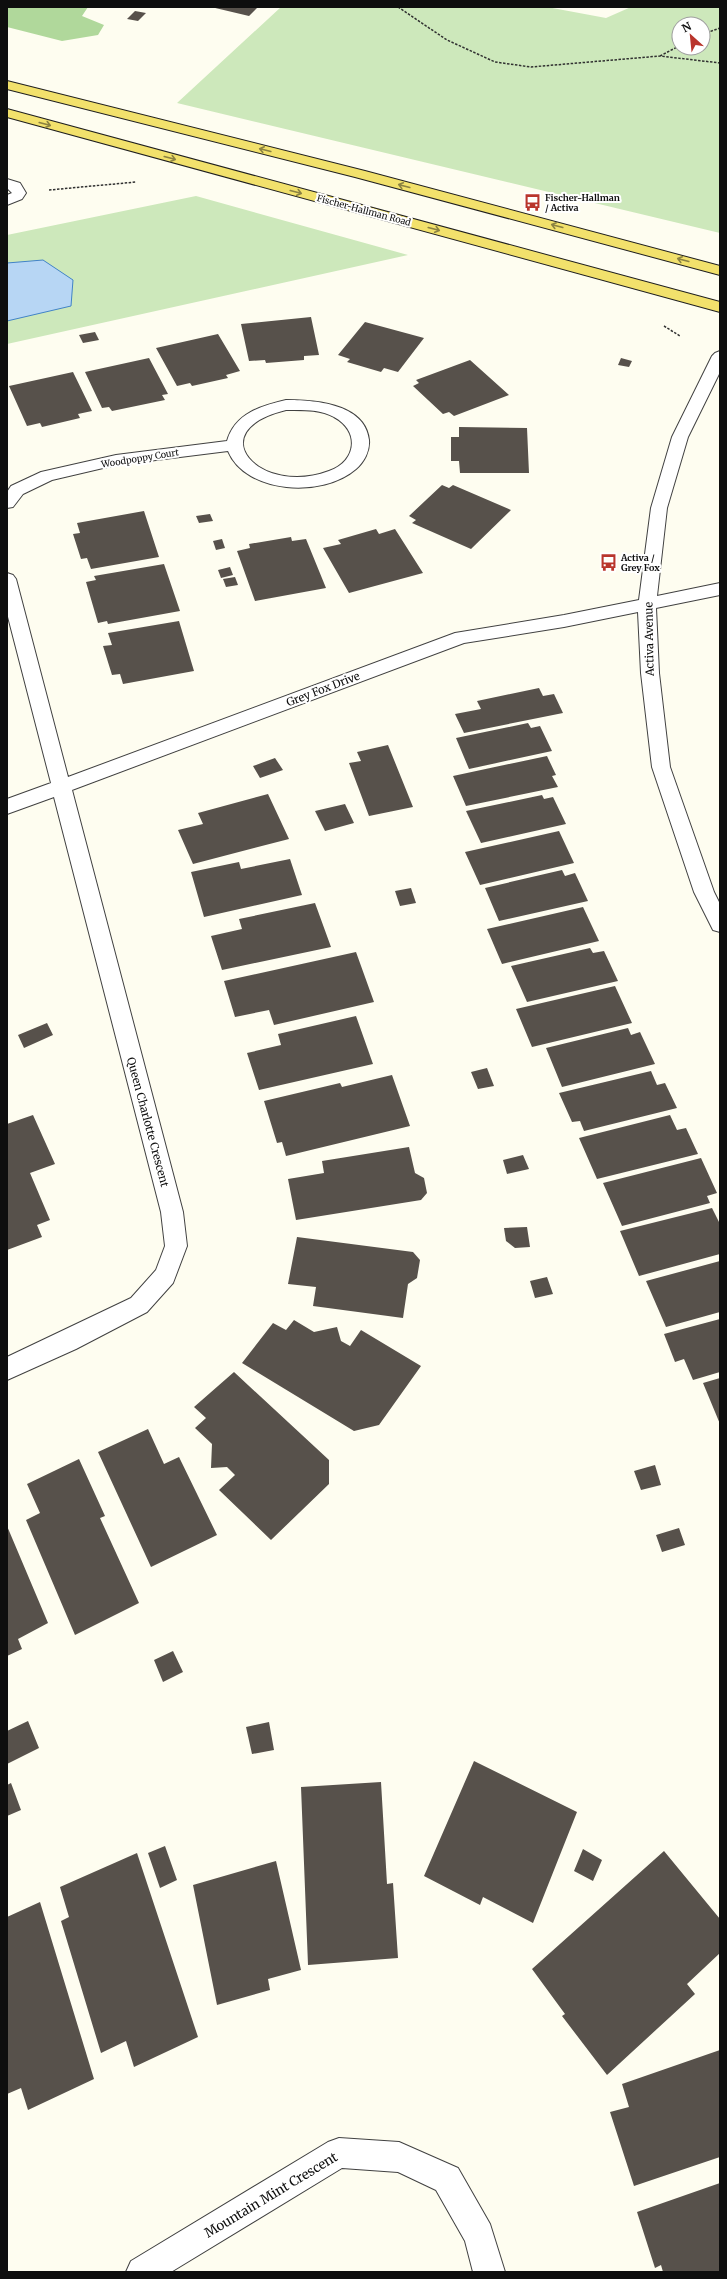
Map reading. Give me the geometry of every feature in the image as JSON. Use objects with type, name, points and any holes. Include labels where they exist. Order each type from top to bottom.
[{"type":"main road","points":[[7,85],[360,174],[720,271]]},
{"type":"main road","name":"Fischer-Hallman Road","points":[[7,113],[720,307]]},
{"type":"street","points":[[7,183],[15,186],[19,193],[17,196],[7,201]]},
{"type":"street","name":"Activa Avenue","points":[[720,356],[680,437],[659,508],[647,605],[650,673],[661,767],[704,892],[720,924]]},
{"type":"street","points":[[286,405],[308,405],[327,408],[344,416],[357,428],[362,442],[358,456],[347,468],[321,480],[299,482],[274,480],[255,473],[238,458],[234,445],[236,435],[245,422],[260,412],[286,405]]},
{"type":"street","name":"Woodpoppy Court","points":[[7,503],[18,490],[47,476],[116,460],[234,445]]},
{"type":"street","points":[[7,579],[61,787]]},
{"type":"street","name":"Grey Fox Drive","points":[[7,807],[461,637],[647,605],[720,588]]},
{"type":"street","name":"Queen Charlotte Crescent","points":[[7,1369],[68,1341],[139,1305],[166,1276],[176,1246],[172,1212],[61,787]]},
{"type":"street","name":"Mountain Mint Crescent","points":[[142,2272],[339,2153],[399,2157],[447,2179],[479,2235],[489,2272]]},
{"type":"path","points":[[398,7],[447,40],[469,52],[495,62],[531,67],[660,56],[720,63]]},
{"type":"path","points":[[660,56],[671,50]]},
{"type":"path","points":[[70,188],[138,181]]},
{"type":"green space","points":[[7,7],[88,7],[82,16],[104,25],[98,35],[62,41],[7,27]]},
{"type":"green space","points":[[281,7],[547,7],[606,18],[631,7],[720,7],[720,233],[177,103]]},
{"type":"green space","points":[[196,196],[408,255],[7,344],[7,235]]},
{"type":"water","points":[[43,260],[73,280],[71,306],[7,321],[7,263]]},
{"type":"building","points":[[211,7],[258,7],[249,16]]},
{"type":"building","points":[[135,11],[146,13],[138,21],[127,19]]},
{"type":"building","points":[[311,317],[319,355],[304,356],[304,360],[266,363],[265,360],[249,361],[241,324]]},
{"type":"building","points":[[365,322],[424,338],[398,372],[384,368],[381,372],[347,362],[350,359],[338,355]]},
{"type":"building","points":[[95,332],[99,340],[83,343],[79,335]]},
{"type":"building","points":[[218,334],[240,371],[226,375],[228,378],[192,386],[190,383],[177,386],[156,348]]},
{"type":"building","points":[[149,358],[168,394],[162,395],[165,400],[112,411],[109,407],[102,408],[85,372]]},
{"type":"building","points":[[621,358],[632,361],[629,367],[618,365]]},
{"type":"building","points":[[470,360],[509,395],[454,416],[449,412],[443,414],[413,386],[419,383],[416,380]]},
{"type":"building","points":[[73,372],[92,411],[78,414],[80,418],[42,427],[40,423],[27,426],[9,386]]},
{"type":"building","points":[[459,427],[527,428],[529,473],[460,473],[459,461],[451,461],[451,437],[459,437]]},
{"type":"building","points":[[442,485],[449,488],[453,485],[511,510],[471,549],[412,523],[416,520],[409,516]]},
{"type":"building","points":[[144,511],[159,557],[91,569],[87,558],[81,559],[73,534],[80,533],[77,523]]},
{"type":"building","points":[[210,514],[213,521],[199,523],[196,516]]},
{"type":"building","points":[[376,529],[379,534],[395,529],[423,573],[349,593],[323,548],[341,544],[338,540]]},
{"type":"building","points":[[291,537],[292,541],[306,539],[326,588],[255,601],[237,551],[250,548],[249,544]]},
{"type":"building","points":[[222,539],[225,548],[216,550],[213,541]]},
{"type":"building","points":[[164,564],[180,611],[108,624],[107,621],[98,623],[86,582],[96,580],[94,576]]},
{"type":"building","points":[[230,567],[233,575],[221,578],[218,570]]},
{"type":"building","points":[[235,577],[238,585],[226,587],[223,579]]},
{"type":"building","points":[[179,621],[194,671],[123,684],[120,674],[112,675],[103,646],[112,645],[108,633]]},
{"type":"building","points":[[539,688],[543,696],[554,694],[563,713],[464,733],[455,714],[481,709],[477,701]]},
{"type":"building","points":[[528,723],[531,728],[540,726],[552,751],[469,769],[456,738]]},
{"type":"building","points":[[388,745],[413,807],[369,816],[349,763],[361,761],[357,752]]},
{"type":"building","points":[[547,756],[556,775],[552,776],[558,787],[466,806],[453,776]]},
{"type":"building","points":[[275,758],[283,770],[260,778],[253,766]]},
{"type":"building","points":[[268,794],[289,839],[193,864],[178,830],[203,824],[198,813]]},
{"type":"building","points":[[542,795],[544,799],[553,797],[566,824],[481,843],[466,811]]},
{"type":"building","points":[[345,804],[354,823],[325,831],[315,811]]},
{"type":"building","points":[[559,831],[574,863],[480,885],[465,852]]},
{"type":"building","points":[[290,859],[302,895],[204,917],[191,872],[239,862],[241,869]]},
{"type":"building","points":[[562,870],[565,876],[575,873],[588,901],[499,921],[485,888]]},
{"type":"building","points":[[411,888],[416,903],[400,906],[395,891]]},
{"type":"building","points":[[315,903],[331,947],[222,970],[211,936],[242,929],[239,919]]},
{"type":"building","points":[[583,907],[599,941],[502,964],[487,929]]},
{"type":"building","points":[[590,948],[593,953],[604,951],[618,981],[527,1002],[511,966]]},
{"type":"building","points":[[356,952],[374,1002],[274,1025],[269,1010],[235,1017],[224,981]]},
{"type":"building","points":[[615,986],[632,1023],[532,1047],[516,1009]]},
{"type":"building","points":[[356,1016],[373,1064],[259,1090],[247,1053],[281,1045],[278,1034]]},
{"type":"building","points":[[47,1023],[53,1035],[24,1048],[18,1035]]},
{"type":"building","points":[[628,1028],[631,1035],[640,1032],[655,1064],[562,1087],[546,1048]]},
{"type":"building","points":[[487,1068],[494,1086],[478,1089],[471,1072]]},
{"type":"building","points":[[651,1071],[657,1085],[665,1083],[677,1108],[584,1131],[580,1121],[572,1122],[559,1093]]},
{"type":"building","points":[[392,1075],[410,1126],[286,1156],[282,1142],[277,1143],[264,1101],[340,1083],[342,1087]]},
{"type":"building","points":[[33,1115],[55,1164],[30,1173],[50,1220],[37,1225],[42,1237],[7,1250],[7,1124]]},
{"type":"building","points":[[670,1115],[677,1130],[686,1128],[698,1154],[597,1179],[579,1138]]},
{"type":"building","points":[[409,1147],[415,1173],[424,1178],[427,1193],[421,1200],[296,1220],[288,1179],[324,1173],[322,1161]]},
{"type":"building","points":[[523,1155],[529,1169],[507,1174],[503,1160]]},
{"type":"building","points":[[701,1158],[717,1193],[707,1196],[710,1203],[622,1226],[603,1183]]},
{"type":"building","points":[[712,1208],[720,1224],[720,1254],[639,1276],[620,1231]]},
{"type":"building","points":[[527,1227],[530,1247],[515,1248],[506,1241],[504,1228]]},
{"type":"building","points":[[297,1237],[413,1252],[420,1260],[417,1278],[408,1284],[403,1318],[313,1306],[316,1287],[288,1284]]},
{"type":"building","points":[[720,1261],[720,1312],[666,1327],[646,1281]]},
{"type":"building","points":[[547,1277],[553,1294],[535,1298],[530,1281]]},
{"type":"building","points":[[720,1319],[720,1372],[693,1380],[684,1359],[675,1362],[664,1334]]},
{"type":"building","points":[[294,1320],[314,1332],[337,1327],[341,1341],[350,1346],[361,1330],[421,1366],[379,1425],[354,1431],[242,1363],[273,1323],[286,1330]]},
{"type":"building","points":[[234,1372],[329,1460],[329,1484],[271,1540],[219,1490],[235,1475],[227,1467],[211,1468],[212,1444],[195,1428],[206,1418],[194,1407]]},
{"type":"building","points":[[720,1378],[720,1424],[703,1383]]},
{"type":"building","points":[[148,1429],[164,1464],[179,1457],[217,1535],[151,1567],[98,1452]]},
{"type":"building","points":[[79,1459],[105,1516],[100,1518],[139,1603],[75,1635],[26,1520],[40,1513],[27,1484]]},
{"type":"building","points":[[655,1465],[661,1485],[641,1490],[634,1471]]},
{"type":"building","points":[[7,1526],[48,1623],[18,1639],[22,1649],[7,1656]]},
{"type":"building","points":[[679,1528],[685,1545],[662,1552],[656,1535]]},
{"type":"building","points":[[173,1651],[183,1672],[163,1682],[154,1660]]},
{"type":"building","points":[[28,1721],[39,1748],[7,1764],[7,1731]]},
{"type":"building","points":[[269,1722],[274,1750],[252,1754],[246,1727]]},
{"type":"building","points":[[474,1761],[577,1812],[533,1923],[483,1897],[480,1905],[424,1876]]},
{"type":"building","points":[[381,1782],[387,1884],[393,1883],[398,1958],[308,1965],[301,1787]]},
{"type":"building","points":[[11,1783],[21,1810],[7,1816],[7,1785]]},
{"type":"building","points":[[165,1846],[177,1880],[160,1888],[148,1853]]},
{"type":"building","points":[[583,1849],[602,1860],[593,1881],[574,1871]]},
{"type":"building","points":[[664,1851],[720,1919],[720,1953],[687,1984],[695,1994],[607,2075],[562,2016],[565,2014],[532,1969]]},
{"type":"building","points":[[137,1853],[198,2037],[134,2067],[126,2041],[101,2053],[61,1921],[69,1917],[60,1887]]},
{"type":"building","points":[[276,1861],[301,1970],[268,1979],[270,1990],[217,2005],[193,1885]]},
{"type":"building","points":[[40,1902],[94,2079],[28,2110],[21,2088],[7,2094],[7,1917]]},
{"type":"building","points":[[720,2050],[720,2157],[634,2186],[610,2112],[629,2107],[622,2084]]},
{"type":"building","points":[[720,2183],[720,2272],[663,2272],[661,2265],[655,2268],[637,2212]]},
{"type":"place","name":"Fischer-Hallman / Activa","points":[[532,202]]},
{"type":"place","name":"Activa / Grey Fox","points":[[608,562]]}]
